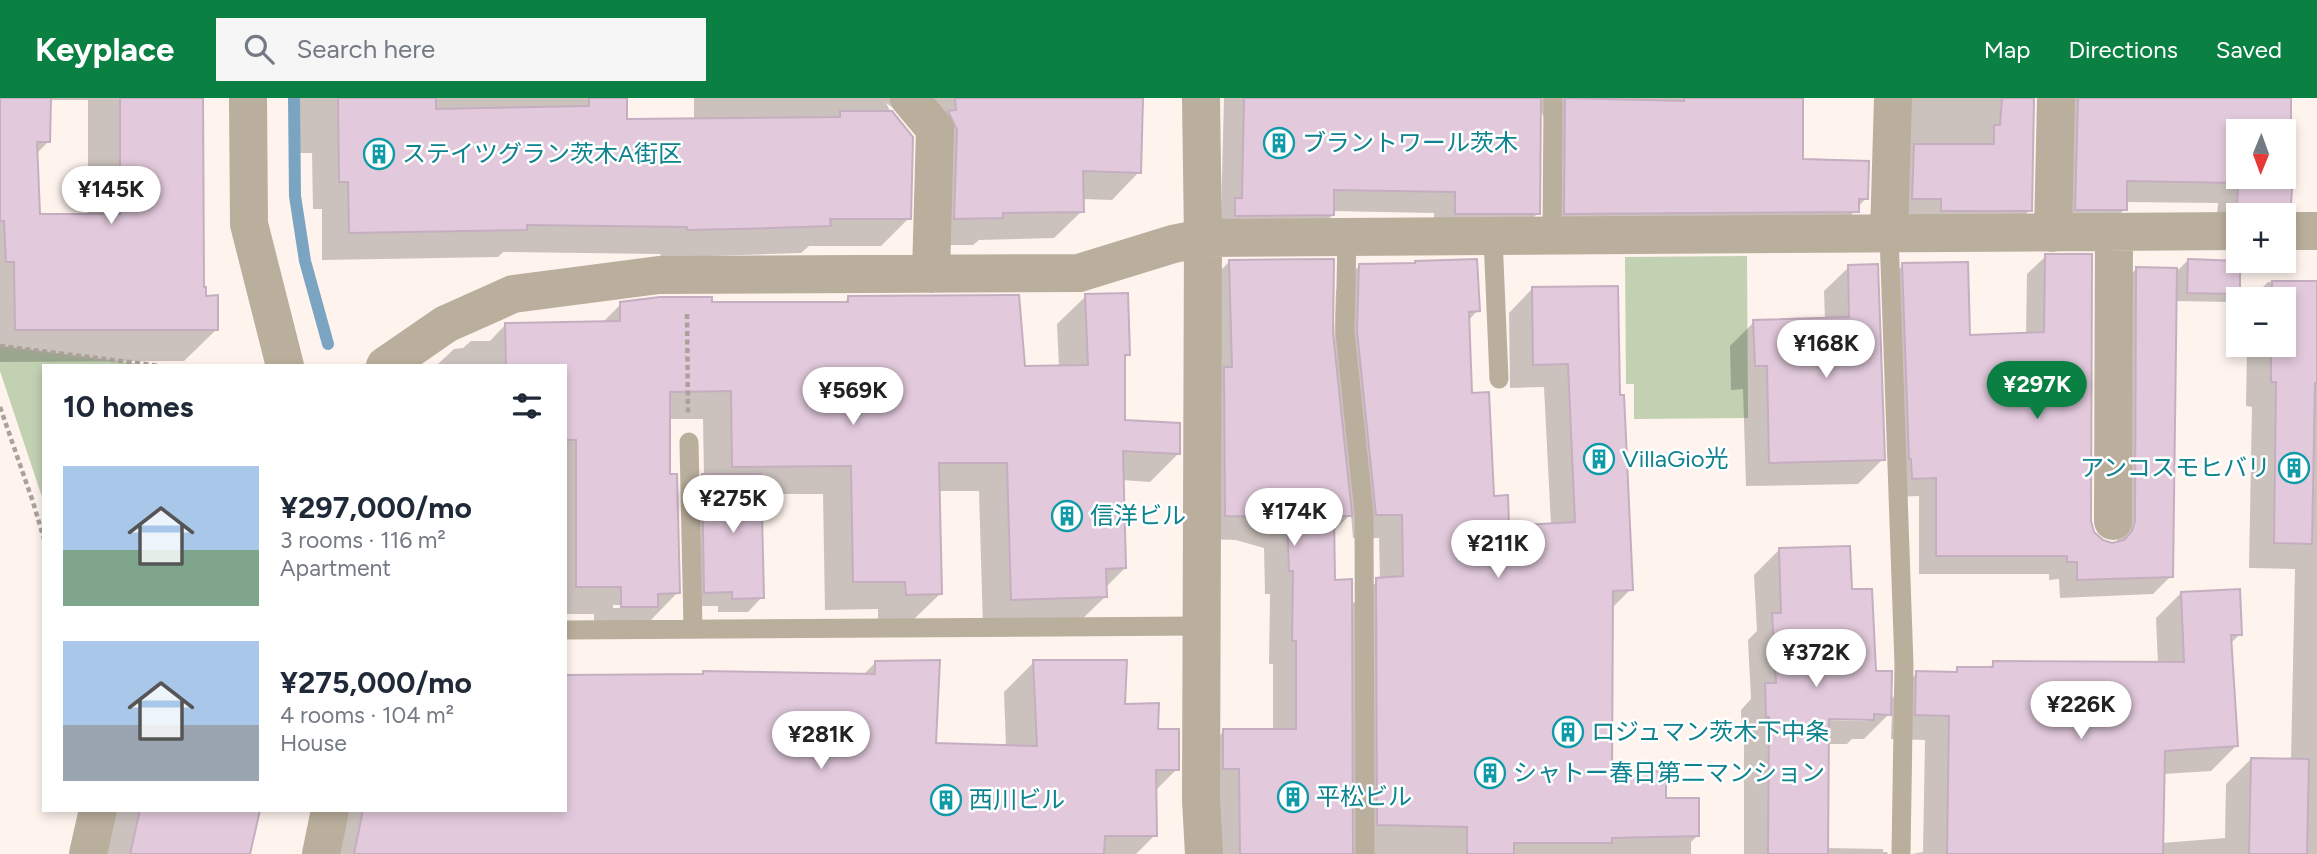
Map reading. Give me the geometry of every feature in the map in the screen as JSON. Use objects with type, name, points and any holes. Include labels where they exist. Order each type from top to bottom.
[{"type":"street","points":[[248,98],[249,223],[284,364]]},
{"type":"street","points":[[909,98],[935,129],[932,274]]},
{"type":"street","points":[[1201,98],[1201,800],[1205,854]]},
{"type":"street","points":[[1889,235],[1893,98]]},
{"type":"street","points":[[2053,233],[2056,98]]},
{"type":"street","points":[[388,364],[446,324],[513,294],[659,275],[1079,273],[1173,244],[1203,238],[2226,231]]},
{"type":"street","points":[[2296,231],[2317,231]]},
{"type":"street","points":[[2113,521],[2114,232]]},
{"type":"street","points":[[88,854],[98,812]]},
{"type":"street","points":[[321,854],[330,812]]},
{"type":"lane","points":[[1552,237],[1553,98]]},
{"type":"lane","points":[[1889,235],[1904,665],[1901,854]]},
{"type":"lane","points":[[1493,237],[1499,379]]},
{"type":"lane","points":[[1347,238],[1345,332],[1364,513],[1365,854]]},
{"type":"lane","points":[[689,442],[693,629]]},
{"type":"lane","points":[[567,630],[1201,626]]},
{"type":"path","points":[[686,275],[689,442]]},
{"type":"path","points":[[0,346],[146,364]]},
{"type":"path","points":[[0,407],[42,532]]},
{"type":"green space","points":[[1747,256],[1748,418],[1634,419],[1634,384],[1626,384],[1625,257]]},
{"type":"green space","points":[[0,346],[142,364],[42,364],[42,497],[0,371]]},
{"type":"building","points":[[0,98],[51,98],[50,142],[37,142],[40,214],[120,214],[120,98],[203,98],[204,287],[206,296],[218,295],[218,330],[15,330],[14,262],[6,262],[4,221],[0,221]]},
{"type":"building","points":[[338,98],[436,98],[436,109],[589,106],[589,98],[627,98],[627,119],[840,117],[840,111],[892,111],[913,137],[911,219],[830,219],[831,226],[738,229],[527,225],[527,230],[349,233],[348,182],[339,182]]},
{"type":"building","points":[[955,98],[1143,98],[1141,173],[1083,171],[1084,212],[1003,213],[1003,218],[954,219],[957,130],[948,111],[956,110]]},
{"type":"building","points":[[1244,98],[1541,98],[1540,214],[1455,214],[1455,192],[1334,190],[1334,215],[1235,216],[1235,198],[1242,198]]},
{"type":"building","points":[[1565,98],[1684,101],[1684,98],[1803,98],[1803,159],[1869,161],[1868,199],[1859,199],[1859,212],[1564,214]]},
{"type":"building","points":[[2002,98],[2034,98],[2032,211],[1941,211],[1941,199],[1912,199],[1914,144],[1994,144],[1994,125],[2000,125]]},
{"type":"building","points":[[2078,98],[2291,98],[2291,119],[2226,119],[2226,183],[2127,181],[2127,210],[2075,210]]},
{"type":"building","points":[[2238,189],[2292,189],[2291,203],[2237,203]]},
{"type":"building","points":[[2045,254],[2092,254],[2091,521],[2094,532],[2103,540],[2112,543],[2124,540],[2132,531],[2135,521],[2136,267],[2177,268],[2173,577],[2077,580],[2077,562],[2067,562],[2067,556],[1936,556],[1936,478],[1912,479],[1909,459],[1902,263],[1968,262],[1970,335],[2044,332]]},
{"type":"building","points":[[1334,259],[1333,333],[1352,514],[1334,516],[1335,580],[1352,579],[1353,854],[1240,854],[1239,769],[1223,769],[1223,729],[1296,729],[1296,641],[1292,641],[1293,571],[1289,571],[1287,517],[1225,516],[1224,367],[1232,367],[1229,260]]},
{"type":"building","points":[[1477,259],[1480,311],[1469,312],[1472,393],[1489,392],[1494,496],[1508,495],[1509,526],[1575,522],[1568,364],[1533,365],[1532,287],[1618,286],[1620,395],[1624,395],[1633,590],[1613,591],[1612,772],[1666,771],[1666,798],[1699,798],[1699,836],[1612,838],[1612,843],[1514,843],[1514,854],[1467,854],[1467,827],[1377,825],[1376,578],[1403,576],[1402,515],[1376,515],[1357,331],[1359,264]]},
{"type":"building","points":[[2188,259],[2226,260],[2226,273],[2240,273],[2240,287],[2226,287],[2226,294],[2187,293]]},
{"type":"building","points":[[1878,264],[1885,460],[1769,463],[1767,366],[1755,366],[1753,320],[1849,317],[1848,265]]},
{"type":"building","name":"アンコスモヒバリ","points":[[2272,281],[2317,281],[2312,544],[2274,543],[2276,382],[2271,382],[2271,357],[2296,357],[2296,287],[2272,287]]},
{"type":"building","points":[[1128,293],[1130,355],[1125,355],[1125,420],[1180,423],[1180,454],[1123,451],[1126,568],[1106,569],[1107,597],[1011,600],[1007,463],[939,463],[942,594],[906,595],[905,582],[853,582],[851,466],[732,467],[731,391],[670,392],[670,474],[677,474],[680,593],[658,594],[658,607],[621,607],[621,587],[576,587],[576,440],[567,440],[567,364],[506,364],[505,323],[620,321],[620,302],[660,297],[712,297],[712,302],[848,302],[848,296],[1019,295],[1025,366],[1088,365],[1085,294]]},
{"type":"building","points":[[702,474],[761,474],[764,598],[732,599],[732,592],[704,593]]},
{"type":"building","points":[[1850,546],[1852,589],[1872,589],[1876,671],[1892,671],[1891,715],[1874,714],[1874,720],[1829,719],[1828,854],[1768,854],[1769,717],[1766,717],[1765,683],[1776,683],[1772,613],[1781,613],[1779,548]]},
{"type":"building","points":[[2240,589],[2242,635],[2231,635],[2238,746],[2165,751],[2163,854],[1947,854],[1949,716],[1915,715],[1916,671],[1957,672],[1957,667],[1993,667],[1993,661],[2184,662],[2181,592]]},
{"type":"building","points":[[940,660],[936,743],[1037,746],[1033,660],[1127,660],[1125,704],[1159,703],[1158,729],[1179,729],[1179,770],[1156,770],[1157,836],[1105,836],[1104,854],[354,854],[363,812],[567,812],[567,675],[703,674],[703,671],[875,674],[875,661]]},
{"type":"building","points":[[2251,758],[2309,759],[2307,854],[2249,854]]},
{"type":"building","points":[[140,812],[260,812],[250,854],[130,854]]},
{"type":"waterway","points":[[294,98],[295,196],[305,261],[328,344]]},
{"type":"place","name":"ブラントワール茨木","points":[[1279,143]]},
{"type":"place","name":"ステイツグラン茨木A街区","points":[[379,154]]},
{"type":"place","name":"VillaGio光","points":[[1599,459]]},
{"type":"place","name":"アンコスモヒバリ","points":[[2294,468]]},
{"type":"place","name":"信洋ビル","points":[[1067,516]]},
{"type":"place","name":"ロジュマン茨木下中条","points":[[1568,732]]},
{"type":"place","name":"シャトー春日第二マンション","points":[[1490,773]]},
{"type":"place","name":"平松ビル","points":[[1293,797]]},
{"type":"place","name":"西川ビル","points":[[946,800]]}]
